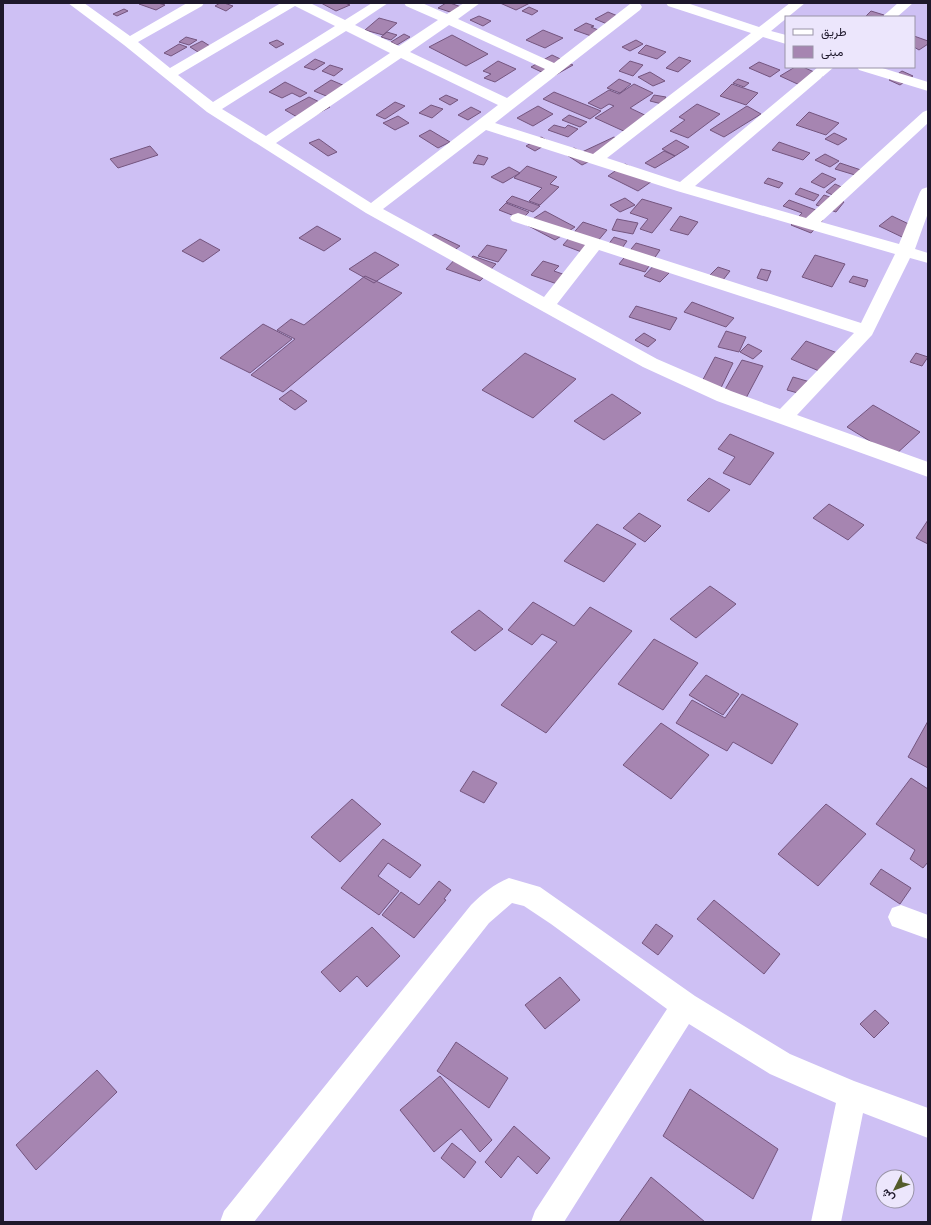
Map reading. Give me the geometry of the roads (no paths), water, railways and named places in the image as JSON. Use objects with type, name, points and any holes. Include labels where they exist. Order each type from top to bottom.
[{"type":"street","points":[[74,3],[129,42],[212,109],[372,210],[650,363],[724,396],[928,470]]},
{"type":"street","points":[[129,42],[197,3]]},
{"type":"street","points":[[169,74],[291,3]]},
{"type":"street","points":[[299,3],[510,104]]},
{"type":"street","points":[[212,109],[381,3]]},
{"type":"street","points":[[411,3],[556,69]]},
{"type":"street","points":[[266,143],[403,52],[473,3]]},
{"type":"street","points":[[673,3],[785,40]]},
{"type":"street","points":[[595,160],[798,3]]},
{"type":"street","points":[[890,16],[906,3]]},
{"type":"street","points":[[372,210],[635,7]]},
{"type":"street","points":[[683,188],[826,68]]},
{"type":"street","points":[[867,68],[928,87]]},
{"type":"street","points":[[810,223],[928,115]]},
{"type":"street","points":[[483,124],[683,188],[810,223],[928,258]]},
{"type":"street","points":[[783,418],[866,331],[905,252],[928,192]]},
{"type":"street","points":[[518,218],[866,331]]},
{"type":"street","points":[[547,305],[596,243]]},
{"type":"street","points":[[234,1222],[480,914],[493,901],[510,890],[531,896],[560,914],[685,1006],[780,1064],[852,1095],[928,1123]]},
{"type":"street","points":[[901,917],[928,927]]},
{"type":"street","points":[[546,1222],[685,1006]]},
{"type":"street","points":[[826,1222],[852,1095]]}]
